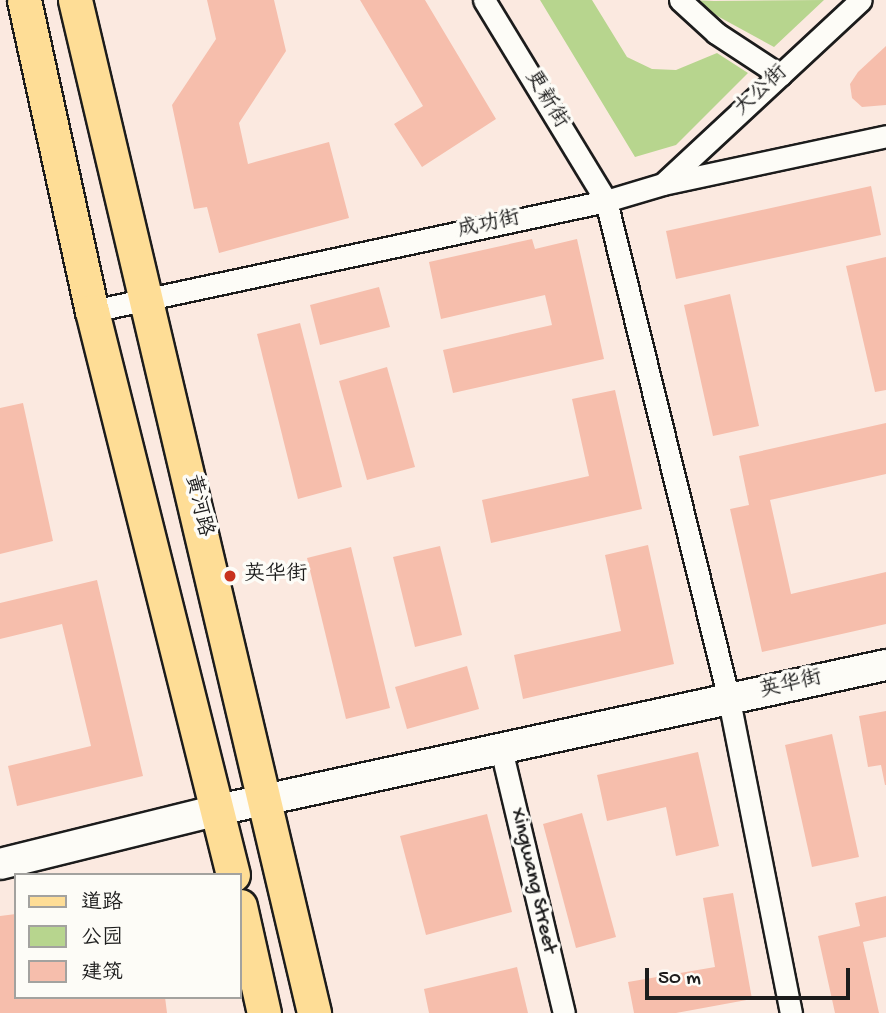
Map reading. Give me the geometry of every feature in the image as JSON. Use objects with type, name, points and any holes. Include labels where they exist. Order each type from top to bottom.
[{"type":"main road","points":[[24,0],[92,311],[233,873]]},
{"type":"main road","name":"黄河路","points":[[75,0],[148,299],[314,1013]]},
{"type":"main road","points":[[242,915],[264,1013]]},
{"type":"street","name":"更新街","points":[[484,0],[606,201],[729,700],[791,1013]]},
{"type":"street","points":[[680,0],[716,33],[780,75]]},
{"type":"street","name":"大公街","points":[[663,184],[861,0]]},
{"type":"street","name":"成功街","points":[[92,311],[606,201],[663,184],[886,136]]},
{"type":"street","name":"英华街","points":[[0,864],[218,810],[886,665]]},
{"type":"street","name":"Xingwang Street","points":[[501,749],[564,1013]]},
{"type":"green space","points":[[540,0],[592,0],[627,57],[652,69],[676,70],[717,53],[748,73],[676,145],[635,157]]},
{"type":"green space","points":[[688,0],[714,1],[824,0],[774,47]]},
{"type":"building","points":[[207,0],[274,0],[286,51],[239,123],[248,164],[329,142],[349,218],[219,253],[207,207],[194,209],[172,105],[216,39]]},
{"type":"building","points":[[360,0],[425,0],[496,119],[422,167],[394,124],[423,106]]},
{"type":"building","points":[[886,46],[886,105],[862,107],[852,98],[850,84],[858,72]]},
{"type":"building","points":[[871,186],[881,235],[676,279],[666,231]]},
{"type":"building","points":[[532,239],[535,249],[577,239],[604,359],[453,393],[443,350],[552,325],[545,295],[441,319],[429,262]]},
{"type":"building","points":[[886,257],[886,390],[875,392],[846,266]]},
{"type":"building","points":[[379,287],[390,327],[320,345],[310,305]]},
{"type":"building","points":[[730,294],[759,426],[713,436],[684,305]]},
{"type":"building","points":[[300,323],[342,487],[298,499],[257,334]]},
{"type":"building","points":[[387,367],[415,467],[367,480],[339,381]]},
{"type":"building","points":[[615,390],[642,509],[491,543],[482,500],[589,476],[572,399]]},
{"type":"building","points":[[23,403],[53,541],[0,554],[0,408]]},
{"type":"building","points":[[886,423],[886,474],[770,500],[791,594],[886,572],[886,624],[762,652],[730,509],[749,505],[739,456]]},
{"type":"building","points":[[648,545],[674,664],[523,699],[514,655],[621,631],[605,555]]},
{"type":"building","points":[[440,546],[462,635],[415,647],[393,557]]},
{"type":"building","points":[[351,547],[390,708],[346,719],[307,558]]},
{"type":"building","points":[[97,580],[143,776],[17,806],[8,766],[91,746],[62,624],[0,639],[0,603]]},
{"type":"building","points":[[467,666],[479,709],[407,729],[395,687]]},
{"type":"building","points":[[886,711],[885,785],[881,765],[868,767],[859,716]]},
{"type":"building","points":[[832,734],[859,857],[812,867],[785,745]]},
{"type":"building","points":[[698,752],[719,846],[676,856],[666,807],[607,821],[597,775]]},
{"type":"building","points":[[582,813],[616,937],[576,948],[543,824]]},
{"type":"building","points":[[487,814],[512,912],[426,935],[400,836]]},
{"type":"building","points":[[733,893],[752,999],[676,1013],[634,1013],[628,982],[715,967],[703,898]]},
{"type":"building","points":[[886,896],[886,937],[863,942],[879,1013],[835,1013],[818,936],[860,926],[855,903]]},
{"type":"building","points":[[14,914],[14,999],[165,999],[167,1013],[0,1013],[0,916]]},
{"type":"building","points":[[517,967],[528,1013],[429,1013],[424,989]]},
{"type":"place","name":"英华街","points":[[230,576]]}]
